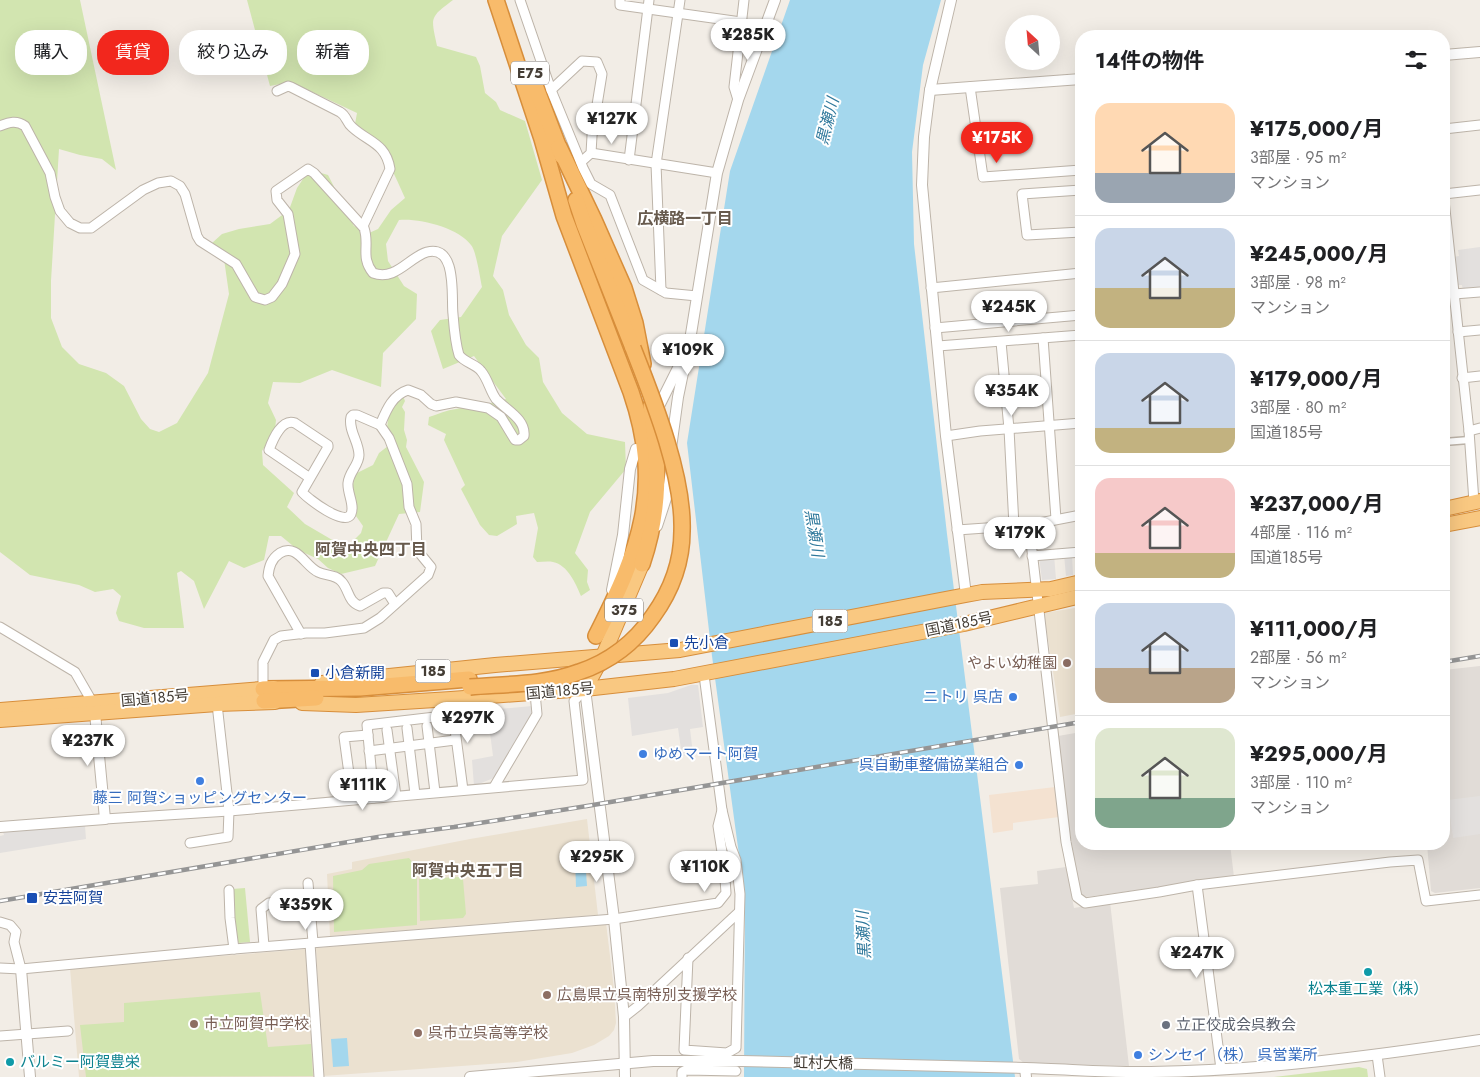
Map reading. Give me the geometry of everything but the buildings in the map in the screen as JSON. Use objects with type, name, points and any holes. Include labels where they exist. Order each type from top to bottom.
[{"type":"highway","name":"E75","points":[[498,0],[564,216],[639,414],[645,452],[646,494],[640,534],[635,550],[596,636]]},
{"type":"highway","name":"E75","points":[[498,0],[559,147],[594,220],[631,307],[651,405],[657,461],[655,515],[642,564]]},
{"type":"highway","points":[[264,696],[470,683],[537,681],[568,676],[592,667],[621,650],[645,627],[664,601],[681,550],[682,514],[679,493],[665,436],[542,139]]},
{"type":"highway","points":[[559,147],[629,350]]},
{"type":"highway","points":[[1450,508],[1477,502]]},
{"type":"highway","points":[[1450,524],[1480,518]]},
{"type":"highway","name":"375","points":[[584,689],[603,656],[642,564]]},
{"type":"highway","name":"国道185号","points":[[0,710],[79,703],[94,708],[217,704],[264,696],[585,657],[660,652],[699,647],[963,595],[982,592],[1036,590],[1075,583]]},
{"type":"highway","name":"国道185号","points":[[0,720],[94,708],[264,696],[356,705],[584,689],[708,674],[964,624],[1075,597]]},
{"type":"highway","name":"375","points":[[584,689],[585,657],[596,636]]},
{"type":"street","points":[[520,0],[551,90],[581,162],[591,184],[610,195],[643,280],[674,295],[697,296]]},
{"type":"street","points":[[620,0],[620,5],[649,5],[678,14],[741,22]]},
{"type":"street","points":[[661,290],[656,164],[680,0]]},
{"type":"street","points":[[738,100],[734,87],[744,0]]},
{"type":"street","points":[[642,564],[668,492],[672,435],[691,334],[717,172],[738,100],[774,0]]},
{"type":"street","points":[[949,1],[930,90],[924,137],[922,186],[963,595]]},
{"type":"street","points":[[629,160],[649,5]]},
{"type":"street","points":[[1450,54],[1480,52]]},
{"type":"street","points":[[551,90],[582,61],[597,62],[602,74],[591,154]]},
{"type":"street","points":[[930,90],[1075,79]]},
{"type":"street","points":[[277,90],[288,86],[292,87],[345,114],[352,127],[375,142],[382,150],[390,169],[363,226]]},
{"type":"street","points":[[970,87],[983,177],[1075,170]]},
{"type":"street","points":[[0,126],[15,122],[25,126],[50,173],[60,211],[65,218],[80,228],[91,228],[136,194],[158,183],[171,181],[180,186],[185,194],[200,241],[236,264],[251,292],[260,299],[265,300],[275,294],[295,254],[288,214],[277,200],[275,194],[279,188],[308,169],[314,173],[363,226],[366,235],[366,258],[373,273],[380,275],[391,274],[418,256],[431,251],[442,255],[449,266],[453,285],[452,312],[459,355],[463,360],[480,369],[497,400],[517,418],[524,431],[521,438],[515,440],[504,420],[488,408],[456,402],[436,406],[418,393],[408,390],[400,394],[392,402],[380,425]]},
{"type":"street","points":[[1450,128],[1480,125]]},
{"type":"street","points":[[581,162],[591,154],[717,172]]},
{"type":"street","points":[[1075,190],[1022,194],[1027,235],[1075,232]]},
{"type":"street","points":[[1450,193],[1480,190]]},
{"type":"street","points":[[1450,256],[1477,502]]},
{"type":"street","points":[[931,288],[1075,274]]},
{"type":"street","points":[[1454,294],[1480,292]]},
{"type":"street","points":[[936,328],[1075,315]]},
{"type":"street","points":[[1458,332],[1480,330]]},
{"type":"street","points":[[659,406],[677,370],[691,334]]},
{"type":"street","points":[[938,346],[1075,335]]},
{"type":"street","points":[[1043,338],[1056,519]]},
{"type":"street","points":[[1001,342],[1009,429],[1014,526]]},
{"type":"street","points":[[1462,378],[1480,376]]},
{"type":"street","points":[[264,696],[263,662],[274,640],[281,636],[364,628],[380,618],[428,575],[432,567],[418,550],[416,524],[409,507],[407,484],[389,438],[380,425],[357,415],[351,417],[359,456],[358,462],[350,474],[348,484],[352,508],[351,514],[342,519],[302,492],[310,478],[328,445],[295,423],[287,423],[277,433],[269,450],[310,478]]},
{"type":"street","points":[[946,436],[1075,424]]},
{"type":"street","points":[[1450,440],[1469,435],[1480,428]]},
{"type":"street","points":[[596,636],[610,597],[619,560],[630,469],[636,449]]},
{"type":"street","points":[[957,530],[1014,526],[1075,516]]},
{"type":"street","points":[[1029,524],[1062,814],[1077,897],[1085,903],[1197,885],[1418,860],[1426,901],[1480,896]]},
{"type":"street","points":[[301,634],[268,576],[269,566],[272,561],[285,551],[293,551],[318,572],[335,576],[342,581],[355,604],[360,606],[383,593],[388,593],[395,604]]},
{"type":"street","points":[[1032,556],[1075,552]]},
{"type":"street","points":[[0,626],[75,672],[94,708],[106,819]]},
{"type":"street","points":[[708,674],[722,810],[736,860],[740,894],[737,1063]]},
{"type":"street","points":[[0,826],[229,811],[583,780],[574,701],[584,689]]},
{"type":"street","points":[[584,689],[614,919],[624,1017],[625,1077]]},
{"type":"street","points":[[494,787],[537,714],[535,693]]},
{"type":"street","points":[[451,699],[462,790]]},
{"type":"street","points":[[190,843],[228,837],[229,811],[217,704]]},
{"type":"street","points":[[374,798],[367,725],[452,715]]},
{"type":"street","points":[[427,726],[435,792]]},
{"type":"street","points":[[407,728],[415,794]]},
{"type":"street","points":[[387,730],[396,796]]},
{"type":"street","points":[[368,735],[344,737],[350,781],[372,781]]},
{"type":"street","points":[[369,751],[455,740]]},
{"type":"street","points":[[0,967],[21,969],[264,946],[614,919],[718,903],[726,893],[718,826],[722,810]]},
{"type":"street","points":[[308,883],[319,1077]]},
{"type":"street","points":[[1197,885],[1221,1069]]},
{"type":"street","points":[[229,890],[234,949]]},
{"type":"street","points":[[264,946],[261,909],[268,903],[309,899]]},
{"type":"street","points":[[624,1017],[739,912]]},
{"type":"street","points":[[0,922],[10,925],[16,932],[14,942],[21,969],[30,1077]]},
{"type":"street","points":[[688,958],[684,1050],[727,1053],[737,1063]]},
{"type":"street","points":[[0,1036],[68,1031]]},
{"type":"street","name":"虹村大橋","points":[[470,1077],[653,1061],[1026,1072],[1150,1072],[1221,1069],[1377,1055],[1480,1040]]},
{"type":"street","points":[[1377,1055],[1380,1077]]},
{"type":"street","points":[[682,1077],[682,1072],[686,1070],[737,1063]]},
{"type":"shaded area","points":[[1480,247],[1480,288],[1463,291],[1462,285],[1457,285],[1453,257],[1459,256],[1458,250]]},
{"type":"shaded area","points":[[1054,555],[1056,579],[1042,580],[1039,557]]},
{"type":"shaded area","points":[[1064,555],[1072,555],[1073,575],[1066,576]]},
{"type":"shaded area","name":"やよい幼稚園","points":[[1075,608],[1075,714],[1060,717],[1044,613]]},
{"type":"shaded area","points":[[1480,666],[1480,888],[1435,893],[1431,891],[1428,850],[1450,850],[1450,669]]},
{"type":"shaded area","points":[[691,685],[698,685],[703,727],[690,729],[693,754],[682,756],[678,728],[632,736],[628,698],[668,693]]},
{"type":"shaded area","points":[[532,706],[534,715],[496,777],[474,786],[472,760],[493,756],[487,710]]},
{"type":"shaded area","points":[[1075,733],[1075,850],[1231,850],[1234,877],[1086,897],[1080,893],[1058,736]]},
{"type":"shaded area","points":[[1055,787],[1059,817],[1013,823],[1013,830],[993,833],[989,795]]},
{"type":"shaded area","points":[[1480,796],[1480,834],[1453,838],[1450,800]]},
{"type":"shaded area","points":[[587,819],[598,915],[330,936],[327,874],[352,869],[352,862]]},
{"type":"shaded area","points":[[85,826],[86,839],[0,853],[0,836],[4,835],[3,832]]},
{"type":"shaded area","points":[[1066,867],[1074,908],[1110,902],[1129,1066],[1024,1063],[1019,1059],[1000,888],[1038,884],[1037,871]]},
{"type":"shaded area","name":"呉市立呉高等学校","points":[[606,923],[616,1023],[614,1030],[609,1036],[594,1045],[572,1053],[517,1062],[323,1076],[316,948]]},
{"type":"shaded area","name":"市立阿賀中学校","points":[[308,949],[317,1077],[79,1077],[70,968]]},
{"type":"green space","points":[[0,0],[80,0],[86,30],[15,30],[15,75],[87,75],[87,33],[116,170],[102,159],[59,149],[51,281],[51,318],[62,347],[79,364],[106,373],[124,386],[141,419],[150,429],[159,432],[177,423],[208,373],[229,294],[223,252],[212,243],[222,234],[270,224],[289,210],[297,188],[305,176],[314,171],[328,175],[354,226],[369,233],[378,229],[391,210],[405,198],[391,167],[379,148],[355,124],[357,113],[291,82],[270,86],[267,75],[287,75],[287,30],[255,30],[247,0],[453,0],[434,19],[437,46],[476,57],[480,66],[485,93],[496,102],[500,110],[525,121],[542,180],[502,236],[493,276],[503,290],[509,315],[526,345],[539,358],[543,382],[562,413],[587,434],[625,442],[626,469],[590,512],[575,553],[588,570],[587,582],[590,590],[581,596],[571,576],[563,567],[553,562],[537,562],[533,557],[538,528],[534,513],[516,516],[517,524],[497,536],[489,535],[480,525],[461,489],[465,485],[444,440],[446,434],[428,425],[429,417],[442,412],[506,399],[474,356],[443,369],[431,331],[440,320],[461,317],[482,287],[473,248],[465,239],[448,229],[438,225],[408,220],[399,220],[386,244],[388,261],[404,286],[417,294],[416,319],[383,353],[381,387],[332,370],[300,383],[273,382],[268,403],[276,420],[275,430],[262,451],[263,465],[294,493],[287,507],[305,524],[346,548],[361,533],[363,526],[356,516],[357,506],[352,490],[355,474],[373,465],[379,453],[388,446],[388,419],[393,408],[403,396],[405,401],[402,407],[405,412],[404,430],[407,440],[406,447],[424,482],[420,512],[399,514],[375,566],[341,574],[328,568],[318,559],[298,550],[281,536],[269,536],[264,560],[244,568],[229,561],[204,609],[194,581],[181,571],[177,573],[184,628],[144,628],[119,621],[116,613],[121,596],[113,589],[95,592],[79,585],[30,575],[0,552]]},
{"type":"green space","points":[[409,858],[417,868],[417,925],[334,932],[333,876],[362,870],[369,864]]},
{"type":"green space","points":[[459,877],[463,879],[466,914],[463,918],[420,921],[419,879]]},
{"type":"green space","points":[[245,888],[250,942],[239,943],[237,941],[232,889]]},
{"type":"green space","points":[[260,992],[268,1047],[311,1044],[313,1076],[86,1077],[80,1025],[124,1022],[124,1003]]},
{"type":"green space","points":[[1359,1067],[1367,1069],[1368,1077],[1274,1077]]},
{"type":"water","name":"黒瀬川","points":[[790,0],[941,0],[923,65],[912,152],[914,244],[947,534],[1015,1077],[744,1077],[745,899],[712,656],[687,443],[730,171]]},
{"type":"water","points":[[585,857],[587,886],[576,887],[575,858]]},
{"type":"water","points":[[347,1038],[349,1066],[333,1067],[331,1039]]},
{"type":"railway","points":[[1450,661],[1480,656]]},
{"type":"railway","points":[[0,901],[378,837],[587,806],[1075,723]]},
{"type":"place","name":"先小倉","points":[[674,643]]},
{"type":"place","name":"やよい幼稚園","points":[[1067,663]]},
{"type":"place","name":"小倉新開","points":[[315,673]]},
{"type":"place","name":"ニトリ 呉店","points":[[1013,697]]},
{"type":"place","name":"ゆめマート阿賀","points":[[643,754]]},
{"type":"place","name":"呉自動車整備協業組合","points":[[1019,765]]},
{"type":"place","name":"藤三 阿賀ショッピングセンター","points":[[200,781]]},
{"type":"place","name":"安芸阿賀","points":[[32,898]]},
{"type":"place","name":"松本重工業（株）","points":[[1368,972]]},
{"type":"place","name":"広島県立呉南特別支援学校","points":[[547,995]]},
{"type":"place","name":"市立阿賀中学校","points":[[194,1024]]},
{"type":"place","name":"立正佼成会呉教会","points":[[1166,1025]]},
{"type":"place","name":"呉市立呉高等学校","points":[[418,1033]]},
{"type":"place","name":"シンセイ（株） 呉営業所","points":[[1138,1055]]},
{"type":"place","name":"バルミー阿賀豊栄","points":[[10,1062]]},
{"type":"district","name":"広横路一丁目","points":[[685,218]]},
{"type":"district","name":"阿賀中央四丁目","points":[[371,549]]},
{"type":"district","name":"阿賀中央五丁目","points":[[468,870]]}]
